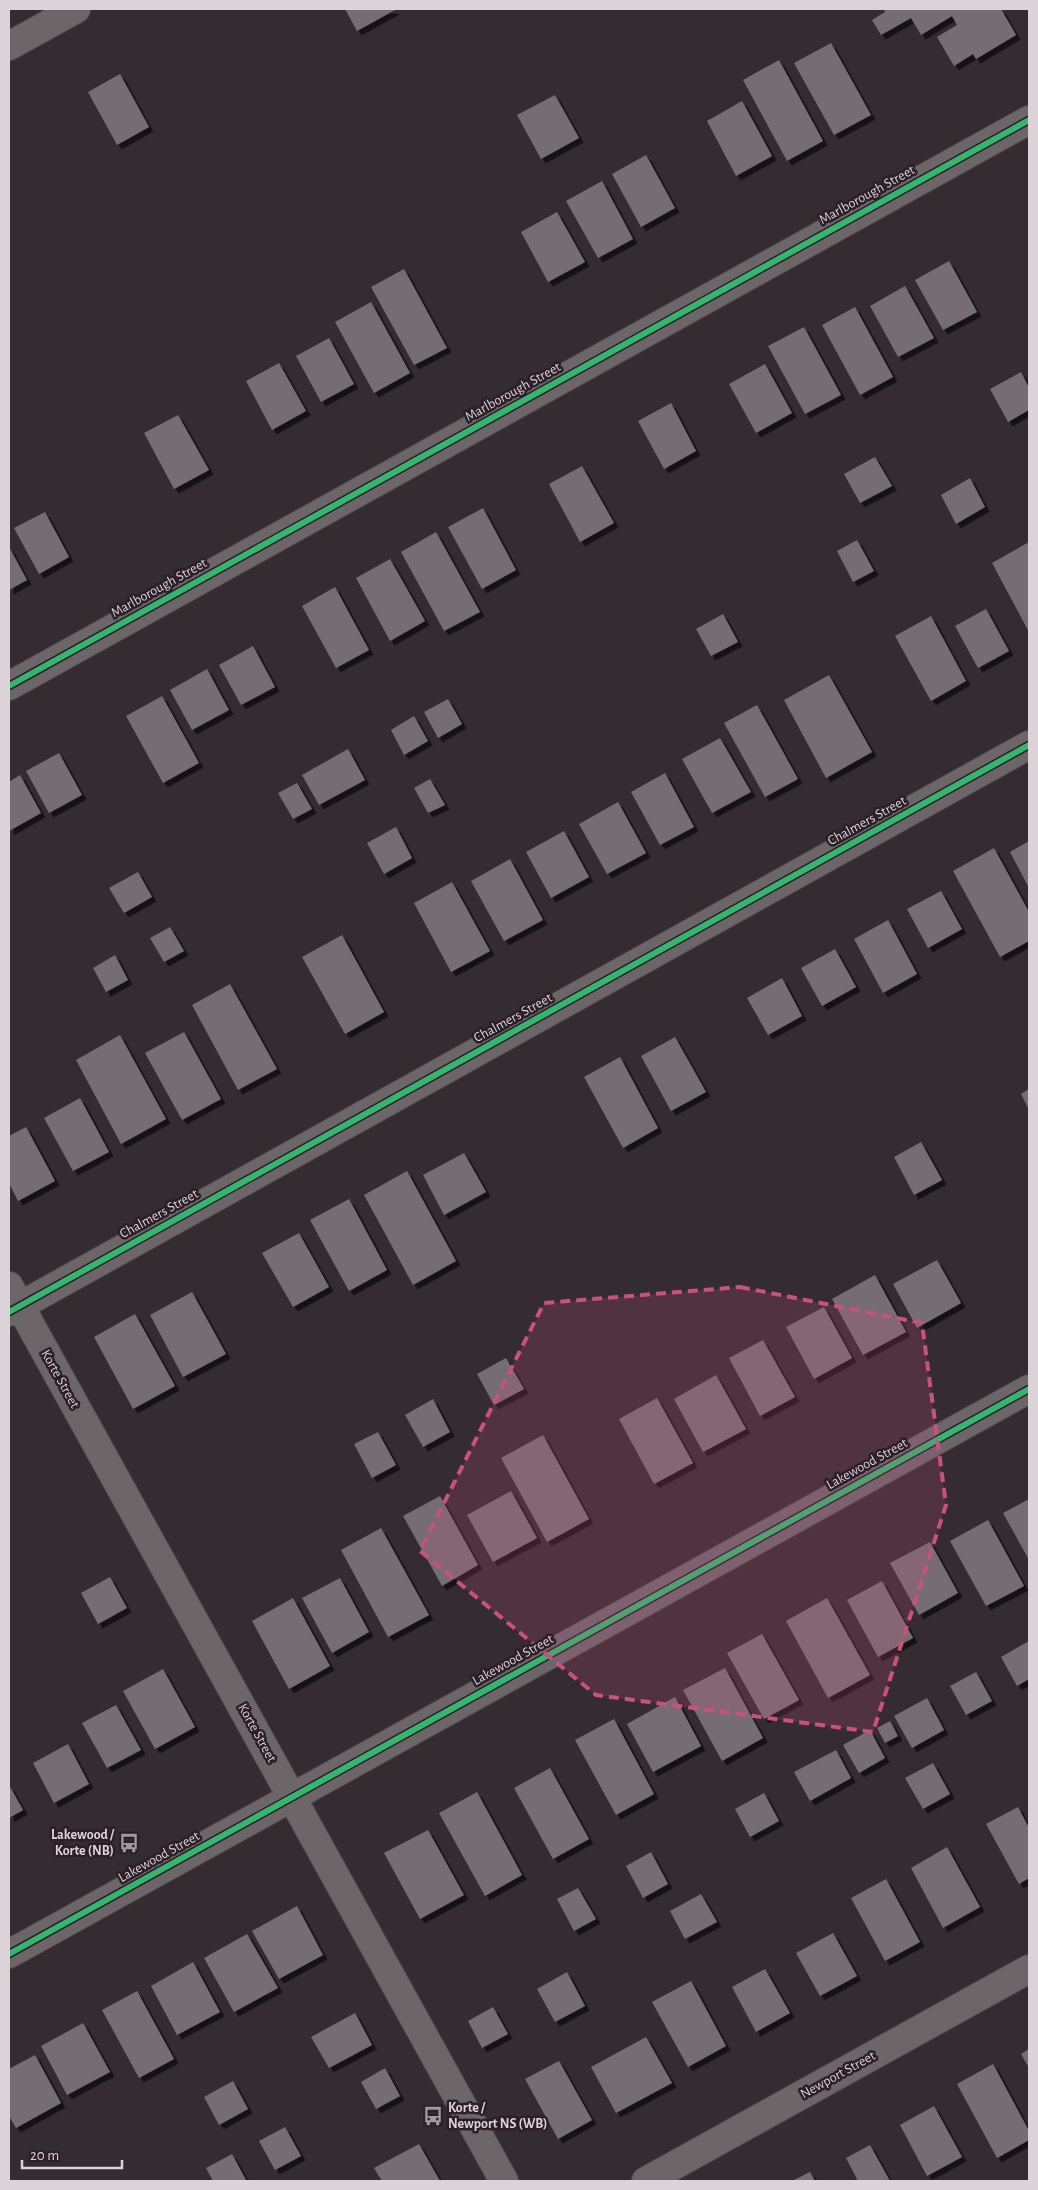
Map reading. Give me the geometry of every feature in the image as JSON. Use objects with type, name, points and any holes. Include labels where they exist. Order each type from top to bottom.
[{"type":"street","points":[[9,46],[76,9]]},
{"type":"street","name":"Marlborough Street","points":[[9,686],[1029,120]]},
{"type":"street","name":"Chalmers Street","points":[[12,1302],[1029,745]]},
{"type":"street","name":"Korte Street","points":[[12,1302],[292,1797],[504,2181]]},
{"type":"street","name":"Lakewood Street","points":[[9,1954],[1029,1389]]},
{"type":"street","name":"Newport Street","points":[[646,2181],[1029,1969]]},
{"type":"highlighted area","points":[[740,1287],[922,1323],[946,1505],[873,1732],[596,1695],[420,1551],[544,1303]]},
{"type":"building","points":[[345,9],[394,9],[395,10],[357,31]]},
{"type":"building","points":[[884,9],[1001,9],[1016,35],[976,59],[973,54],[954,66],[937,37],[957,25],[952,16],[921,35],[911,18],[881,35],[872,20],[885,12]]},
{"type":"building","points":[[831,43],[871,115],[834,135],[794,63]]},
{"type":"building","points":[[779,60],[823,141],[787,161],[743,80]]},
{"type":"building","points":[[120,74],[149,127],[117,145],[88,92]]},
{"type":"building","points":[[555,95],[579,138],[541,159],[517,115]]},
{"type":"building","points":[[742,101],[772,156],[736,176],[707,121]]},
{"type":"building","points":[[646,155],[675,208],[641,227],[612,174]]},
{"type":"building","points":[[602,181],[633,239],[598,258],[566,201]]},
{"type":"building","points":[[557,212],[585,262],[548,282],[521,232]]},
{"type":"building","points":[[949,261],[977,312],[943,330],[915,280]]},
{"type":"building","points":[[404,269],[447,348],[414,365],[371,287]]},
{"type":"building","points":[[905,286],[934,338],[898,357],[870,306]]},
{"type":"building","points":[[371,302],[410,373],[374,393],[335,322]]},
{"type":"building","points":[[855,307],[893,377],[860,395],[822,325]]},
{"type":"building","points":[[804,327],[841,395],[805,414],[768,346]]},
{"type":"building","points":[[329,338],[354,384],[321,402],[296,356]]},
{"type":"building","points":[[279,363],[306,411],[272,430],[246,381]]},
{"type":"building","points":[[765,364],[792,413],[756,433],[729,384]]},
{"type":"building","points":[[1021,372],[1029,388],[1029,410],[1008,422],[990,389]]},
{"type":"building","points":[[671,403],[696,451],[664,469],[638,421]]},
{"type":"building","points":[[178,415],[209,470],[174,489],[144,433]]},
{"type":"building","points":[[875,457],[892,486],[860,503],[844,474]]},
{"type":"building","points":[[582,466],[614,523],[580,542],[549,484]]},
{"type":"building","points":[[970,478],[985,507],[956,524],[941,495]]},
{"type":"building","points":[[483,508],[516,570],[482,589],[448,527]]},
{"type":"building","points":[[45,512],[69,557],[39,574],[14,528]]},
{"type":"building","points":[[436,532],[480,612],[444,631],[401,552]]},
{"type":"building","points":[[857,540],[874,571],[853,582],[837,551]]},
{"type":"building","points":[[1029,542],[1029,632],[992,563]]},
{"type":"building","points":[[9,547],[27,580],[9,590]]},
{"type":"building","points":[[390,559],[425,621],[390,641],[356,578]]},
{"type":"building","points":[[335,587],[369,650],[336,668],[302,606]]},
{"type":"building","points":[[986,609],[1009,651],[978,668],[955,626]]},
{"type":"building","points":[[723,614],[738,642],[711,656],[696,629]]},
{"type":"building","points":[[931,616],[966,681],[931,701],[895,636]]},
{"type":"building","points":[[253,646],[275,687],[241,705],[219,665]]},
{"type":"building","points":[[207,669],[229,710],[192,730],[170,690]]},
{"type":"building","points":[[829,675],[872,752],[826,778],[784,700]]},
{"type":"building","points":[[162,696],[199,763],[163,783],[126,716]]},
{"type":"building","points":[[448,699],[462,724],[438,738],[424,712]]},
{"type":"building","points":[[757,705],[798,779],[765,797],[724,723]]},
{"type":"building","points":[[414,716],[428,741],[404,755],[391,730]]},
{"type":"building","points":[[720,738],[751,792],[712,813],[682,759]]},
{"type":"building","points":[[348,749],[365,780],[319,805],[302,775]]},
{"type":"building","points":[[59,753],[82,795],[49,813],[26,771]]},
{"type":"building","points":[[665,773],[694,827],[660,845],[631,792]]},
{"type":"building","points":[[20,775],[41,813],[9,831],[9,782]]},
{"type":"building","points":[[430,779],[445,805],[428,813],[414,788]]},
{"type":"building","points":[[297,783],[312,809],[293,819],[278,793]]},
{"type":"building","points":[[618,802],[646,853],[607,874],[579,824]]},
{"type":"building","points":[[396,827],[412,858],[384,874],[367,843]]},
{"type":"building","points":[[564,831],[589,877],[551,898],[526,852]]},
{"type":"building","points":[[1029,841],[1029,888],[1010,852]]},
{"type":"building","points":[[994,848],[1029,912],[1029,941],[1000,957],[953,871]]},
{"type":"building","points":[[510,859],[543,920],[504,941],[471,881]]},
{"type":"building","points":[[138,872],[152,897],[124,913],[109,888]]},
{"type":"building","points":[[452,882],[490,951],[451,972],[414,903]]},
{"type":"building","points":[[941,891],[962,929],[928,948],[907,909]]},
{"type":"building","points":[[888,920],[917,974],[883,993],[854,939]]},
{"type":"building","points":[[170,927],[184,951],[164,962],[150,938]]},
{"type":"building","points":[[342,935],[384,1012],[345,1034],[302,957]]},
{"type":"building","points":[[835,949],[856,987],[822,1006],[801,968]]},
{"type":"building","points":[[115,955],[128,980],[106,992],[93,968]]},
{"type":"building","points":[[782,978],[802,1016],[768,1035],[747,998]]},
{"type":"building","points":[[230,984],[277,1069],[238,1090],[192,1005]]},
{"type":"building","points":[[184,1032],[221,1099],[182,1120],[145,1053]]},
{"type":"building","points":[[120,1035],[166,1119],[121,1144],[76,1060]]},
{"type":"building","points":[[675,1037],[706,1092],[671,1111],[641,1056]]},
{"type":"building","points":[[620,1057],[658,1128],[623,1148],[584,1077]]},
{"type":"building","points":[[1029,1089],[1029,1110],[1021,1094]]},
{"type":"building","points":[[80,1098],[109,1152],[73,1171],[44,1118]]},
{"type":"building","points":[[26,1127],[55,1181],[18,1201],[9,1183],[9,1136]]},
{"type":"building","points":[[921,1142],[942,1180],[914,1195],[894,1157]]},
{"type":"building","points":[[464,1153],[486,1192],[444,1215],[423,1175]]},
{"type":"building","points":[[407,1171],[456,1261],[413,1285],[364,1195]]},
{"type":"building","points":[[349,1199],[387,1270],[349,1291],[310,1220]]},
{"type":"building","points":[[299,1233],[329,1287],[293,1307],[262,1253]]},
{"type":"building","points":[[937,1260],[961,1303],[917,1328],[893,1284]]},
{"type":"building","points":[[875,1275],[906,1332],[863,1355],[832,1299]]},
{"type":"building","points":[[192,1292],[226,1354],[183,1377],[150,1315]]},
{"type":"building","points":[[824,1307],[852,1358],[814,1379],[786,1327]]},
{"type":"building","points":[[135,1314],[175,1386],[133,1409],[94,1337]]},
{"type":"building","points":[[763,1340],[795,1397],[760,1416],[729,1358]]},
{"type":"building","points":[[506,1358],[524,1389],[494,1405],[477,1374]]},
{"type":"building","points":[[716,1375],[746,1429],[703,1452],[674,1399]]},
{"type":"building","points":[[657,1398],[693,1463],[654,1484],[619,1419]]},
{"type":"building","points":[[433,1399],[450,1432],[423,1447],[405,1415]]},
{"type":"building","points":[[378,1432],[396,1465],[372,1478],[354,1444]]},
{"type":"building","points":[[543,1435],[589,1519],[547,1542],[501,1458]]},
{"type":"building","points":[[511,1491],[537,1538],[493,1562],[467,1515]]},
{"type":"building","points":[[440,1496],[478,1565],[442,1586],[403,1516]]},
{"type":"building","points":[[1029,1499],[1029,1560],[1003,1513]]},
{"type":"building","points":[[988,1520],[1024,1586],[986,1606],[950,1541]]},
{"type":"building","points":[[381,1528],[429,1615],[388,1637],[341,1550]]},
{"type":"building","points":[[930,1542],[958,1593],[919,1615],[890,1563]]},
{"type":"building","points":[[110,1577],[127,1608],[98,1624],[81,1593]]},
{"type":"building","points":[[340,1578],[369,1632],[332,1653],[302,1598]]},
{"type":"building","points":[[882,1581],[913,1638],[878,1657],[847,1600]]},
{"type":"building","points":[[293,1598],[330,1666],[289,1689],[252,1621]]},
{"type":"building","points":[[827,1598],[870,1675],[828,1698],[786,1621]]},
{"type":"building","points":[[762,1634],[799,1700],[764,1719],[727,1653]]},
{"type":"building","points":[[1029,1641],[1029,1679],[1017,1686],[1001,1657]]},
{"type":"building","points":[[725,1668],[763,1738],[722,1761],[683,1690]]},
{"type":"building","points":[[163,1669],[195,1727],[155,1749],[123,1691]]},
{"type":"building","points":[[976,1672],[992,1701],[966,1715],[950,1686]]},
{"type":"building","points":[[675,1697],[701,1746],[653,1772],[627,1724]]},
{"type":"building","points":[[927,1698],[944,1730],[912,1748],[894,1716]]},
{"type":"building","points":[[116,1705],[141,1750],[107,1768],[82,1723]]},
{"type":"building","points":[[614,1719],[654,1794],[616,1815],[575,1740]]},
{"type":"building","points":[[890,1721],[898,1736],[885,1743],[877,1728]]},
{"type":"building","points":[[870,1730],[885,1758],[859,1773],[843,1745]]},
{"type":"building","points":[[68,1744],[89,1784],[54,1803],[33,1763]]},
{"type":"building","points":[[836,1750],[851,1778],[810,1801],[794,1772]]},
{"type":"building","points":[[933,1763],[950,1794],[923,1809],[905,1778]]},
{"type":"building","points":[[550,1768],[589,1839],[553,1859],[514,1788]]},
{"type":"building","points":[[9,1785],[23,1810],[9,1818]]},
{"type":"building","points":[[477,1792],[522,1875],[485,1896],[439,1813]]},
{"type":"building","points":[[764,1793],[779,1821],[750,1837],[735,1809]]},
{"type":"building","points":[[1018,1807],[1029,1828],[1029,1878],[1019,1884],[986,1824]]},
{"type":"building","points":[[428,1830],[464,1895],[420,1919],[384,1853]]},
{"type":"building","points":[[947,1847],[980,1907],[943,1928],[911,1868]]},
{"type":"building","points":[[651,1852],[668,1884],[643,1898],[626,1866]]},
{"type":"building","points":[[886,1879],[920,1942],[885,1961],[851,1898]]},
{"type":"building","points":[[578,1888],[596,1919],[574,1931],[557,1899]]},
{"type":"building","points":[[701,1894],[717,1922],[685,1939],[670,1911]]},
{"type":"building","points":[[297,1906],[323,1955],[279,1979],[252,1931]]},
{"type":"building","points":[[833,1933],[857,1976],[820,1996],[796,1953]]},
{"type":"building","points":[[247,1934],[278,1988],[234,2012],[204,1958]]},
{"type":"building","points":[[193,1962],[220,2012],[177,2035],[151,1986]]},
{"type":"building","points":[[765,1969],[790,2013],[756,2032],[732,1987]]},
{"type":"building","points":[[567,1972],[585,2006],[555,2022],[537,1989]]},
{"type":"building","points":[[691,1981],[726,2046],[688,2067],[652,2002]]},
{"type":"building","points":[[137,1991],[174,2059],[139,2078],[102,2010]]},
{"type":"building","points":[[493,2007],[508,2034],[482,2048],[468,2021]]},
{"type":"building","points":[[355,2013],[372,2045],[329,2068],[311,2037]]},
{"type":"building","points":[[83,2023],[110,2072],[67,2095],[41,2046]]},
{"type":"building","points":[[646,2037],[672,2083],[616,2113],[591,2067]]},
{"type":"building","points":[[1029,2049],[1029,2068],[1021,2054]]},
{"type":"building","points":[[35,2055],[61,2103],[16,2128],[9,2116],[9,2069]]},
{"type":"building","points":[[559,2061],[592,2120],[558,2139],[525,2079]]},
{"type":"building","points":[[993,2064],[1029,2131],[1029,2140],[997,2158],[957,2084]]},
{"type":"building","points":[[385,2068],[400,2096],[376,2109],[361,2082]]},
{"type":"building","points":[[233,2081],[248,2109],[219,2125],[204,2097]]},
{"type":"building","points":[[934,2106],[962,2157],[927,2176],[900,2125]]},
{"type":"building","points":[[285,2127],[301,2156],[275,2170],[259,2141]]},
{"type":"building","points":[[419,2144],[440,2181],[382,2181],[374,2168]]},
{"type":"building","points":[[870,2145],[890,2181],[858,2181],[846,2158]]},
{"type":"building","points":[[232,2154],[246,2180],[213,2181],[206,2168]]},
{"type":"building","points":[[810,2172],[815,2181],[792,2181]]},
{"type":"cycle path","points":[[9,686],[1029,120]]},
{"type":"cycle path","points":[[9,1312],[1029,745]]},
{"type":"cycle path","points":[[9,1954],[1029,1389]]},
{"type":"place","name":"Lakewood / Korte (NB)","points":[[129,1843]]},
{"type":"place","name":"Korte / Newport NS (WB)","points":[[433,2116]]}]
